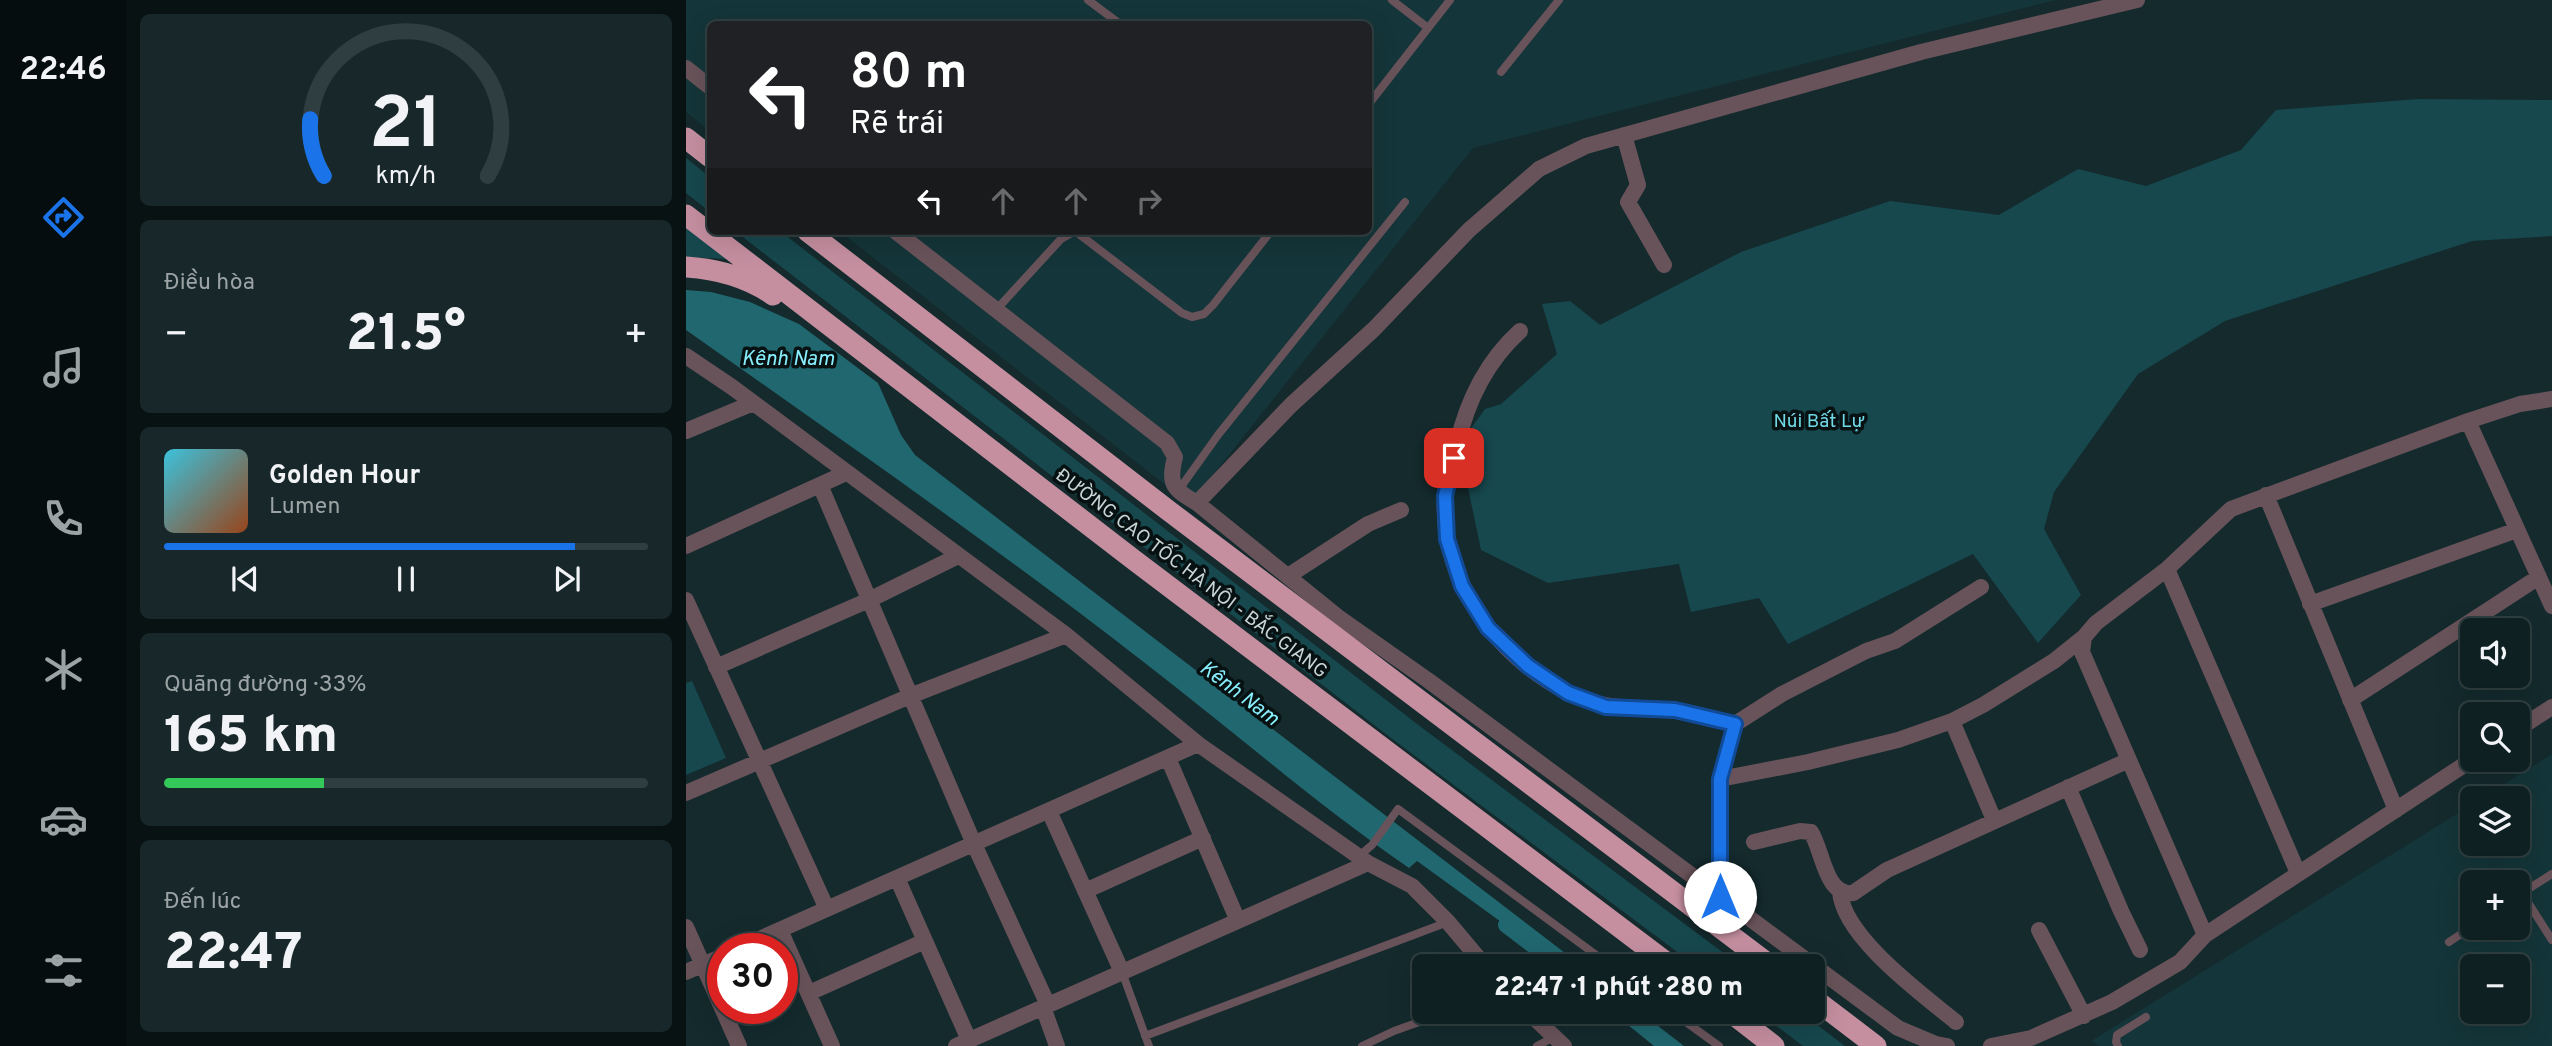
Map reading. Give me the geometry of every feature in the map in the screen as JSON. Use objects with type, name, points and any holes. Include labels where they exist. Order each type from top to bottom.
[{"type":"highway","points":[[686,138],[707,155]]},
{"type":"highway","name":"ĐƯỜNG CAO TỐC HÀ NỘI - BẮC GIANG","points":[[686,215],[707,231]]},
{"type":"highway","name":"ĐƯỜNG CAO TỐC HÀ NỘI - BẮC GIANG","points":[[712,235],[1145,569],[1655,954]]},
{"type":"highway","name":"ĐƯỜNG CAO TỐC HÀ NỘI - BẮC GIANG","points":[[812,235],[1158,502],[1755,954]]},
{"type":"highway","points":[[686,267],[710,268],[757,284],[916,392]]},
{"type":"highway","points":[[1825,1007],[1875,1046]]},
{"type":"highway","points":[[1746,1024],[1774,1046]]},
{"type":"street","points":[[1197,503],[1291,405],[1374,329],[1469,230],[1539,169],[1586,146],[1624,135],[1921,52],[2137,0]]},
{"type":"street","points":[[686,68],[707,85]]},
{"type":"street","points":[[1624,135],[1638,185],[1628,202],[1664,265]]},
{"type":"street","points":[[900,235],[1167,443],[1175,457],[1171,476],[1178,491],[1197,503],[1338,617],[1429,681],[1898,1028],[1947,1046]]},
{"type":"street","points":[[1520,331],[1504,345],[1465,412],[1448,481],[1445,496],[1447,539],[1462,586],[1488,628],[1528,666],[1568,693],[1606,707],[1675,710],[1735,724]]},
{"type":"street","points":[[686,356],[1066,635],[1198,744],[1363,860],[1412,886],[1475,954]]},
{"type":"street","points":[[1720,779],[1808,762],[1898,740],[1952,721],[2054,661],[2084,638],[2096,624],[2167,569],[2231,509],[2468,421],[2521,404],[2552,399]]},
{"type":"street","points":[[686,431],[753,403]]},
{"type":"street","points":[[2468,421],[2552,606]]},
{"type":"street","points":[[686,546],[846,473]]},
{"type":"street","points":[[820,485],[1045,1006],[1057,1046]]},
{"type":"street","points":[[2266,495],[2396,810]]},
{"type":"street","points":[[1288,576],[1368,524],[1401,510]]},
{"type":"street","points":[[2310,604],[2517,530]]},
{"type":"street","points":[[716,667],[869,600],[958,556]]},
{"type":"street","points":[[2167,569],[2298,873]]},
{"type":"street","points":[[2350,700],[2539,577]]},
{"type":"street","points":[[1720,897],[1720,779],[1735,724],[1782,694],[1866,651],[1895,641],[1981,587]]},
{"type":"street","points":[[686,600],[827,909]]},
{"type":"street","points":[[686,793],[910,696],[1066,635]]},
{"type":"street","points":[[2084,638],[2082,652],[2205,935]]},
{"type":"street","points":[[2530,721],[2552,707]]},
{"type":"street","points":[[1952,721],[1994,820]]},
{"type":"street","points":[[773,933],[1198,744]]},
{"type":"street","points":[[1168,758],[1238,921]]},
{"type":"street","points":[[1754,842],[1800,831],[1811,832],[1833,886],[1840,891],[1853,893],[1887,870],[2129,760]]},
{"type":"street","points":[[1991,1046],[2037,1042],[2180,962],[2205,935],[2460,768]]},
{"type":"street","points":[[2068,787],[2140,950]]},
{"type":"street","points":[[1049,811],[1122,972]]},
{"type":"street","points":[[1085,891],[1203,838]]},
{"type":"street","points":[[897,878],[925,941],[962,1043],[1238,921],[1363,860]]},
{"type":"street","points":[[1840,891],[1840,901],[1848,918],[1876,954],[1956,1022]]},
{"type":"street","points":[[686,927],[739,1046]]},
{"type":"street","points":[[780,930],[832,1046]]},
{"type":"street","points":[[2039,930],[2084,1016]]},
{"type":"street","points":[[808,993],[925,941]]},
{"type":"street","points":[[686,972],[707,963]]},
{"type":"street","points":[[1541,1024],[1559,1041]]},
{"type":"lane","points":[[1088,0],[1116,21]]},
{"type":"lane","points":[[1392,0],[1428,28]]},
{"type":"lane","points":[[1372,100],[1450,0]]},
{"type":"lane","points":[[1501,72],[1559,0]]},
{"type":"lane","points":[[1178,491],[1218,435],[1405,202]]},
{"type":"lane","points":[[996,310],[1068,235]]},
{"type":"lane","points":[[1079,235],[1182,313],[1192,317],[1213,305],[1267,235]]},
{"type":"lane","points":[[1363,860],[1398,809],[1595,954]]},
{"type":"lane","points":[[2530,888],[2552,874]]},
{"type":"lane","points":[[2530,909],[2552,940]]},
{"type":"lane","points":[[1145,1036],[1448,922]]},
{"type":"lane","points":[[2449,942],[2460,935]]},
{"type":"lane","points":[[1122,972],[1149,1046]]},
{"type":"lane","points":[[2118,1046],[2117,1035],[2146,1017]]},
{"type":"lane","points":[[1362,1046],[1414,1024]]},
{"type":"lane","points":[[1689,1024],[1719,1046]]},
{"type":"lane","points":[[1537,1046],[1559,1041]]},
{"type":"shaded area","points":[[686,0],[2056,0],[1473,148],[1190,504],[844,235],[1372,235],[1372,21],[707,21],[707,129],[686,112]]},
{"type":"shaded area","points":[[2552,754],[2552,1046],[2099,1046],[2091,1041],[2460,812],[2460,856],[2530,856],[2530,786],[2501,786],[2523,772],[2530,772],[2530,768]]},
{"type":"green space","name":"Núi Bất Lự","points":[[2418,99],[2552,100],[2552,236],[2472,241],[2225,321],[2138,374],[2054,492],[2044,529],[2081,595],[2038,643],[1973,554],[1788,644],[1759,598],[1691,612],[1679,564],[1548,583],[1481,550],[1459,445],[1485,409],[1501,404],[1557,354],[1542,304],[1570,301],[1600,325],[1741,252],[1890,201],[1999,215],[2078,169],[2146,186],[2241,150],[2276,110]]},
{"type":"green space","points":[[686,158],[707,175],[707,210],[686,193]]},
{"type":"green space","points":[[686,223],[728,259],[686,257]]},
{"type":"green space","points":[[740,235],[785,235],[1421,727],[1725,954],[1680,954],[1391,738]]},
{"type":"green space","points":[[692,681],[726,758],[686,775],[686,683]]},
{"type":"green space","points":[[1774,1024],[1816,1024],[1845,1046],[1803,1046]]},
{"type":"water","name":"Kênh Nam","points":[[686,290],[711,292],[750,302],[799,324],[878,383],[901,435],[915,455],[1566,954],[1544,954],[1417,861],[1409,868],[1374,844],[1029,575],[686,330]]},
{"type":"water","points":[[1627,1024],[1656,1024],[1684,1046],[1654,1046]]},
{"type":"waterway","name":"Kênh Nam","points":[[1506,925],[1544,954]]},
{"type":"route","points":[[1454,458],[1445,496],[1447,539],[1462,586],[1488,628],[1528,666],[1568,693],[1606,707],[1675,710],[1735,724],[1720,779],[1720,897]]}]
